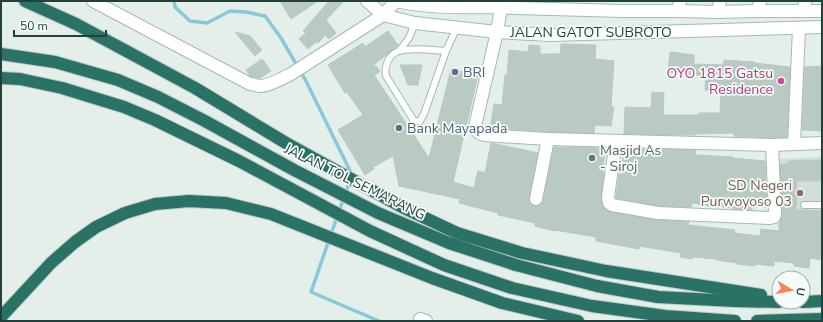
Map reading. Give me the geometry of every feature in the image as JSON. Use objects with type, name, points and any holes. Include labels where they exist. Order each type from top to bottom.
[{"type":"highway","points":[[25,1],[76,24],[196,88],[286,143],[402,207],[457,233],[522,253],[606,270],[771,297]]},
{"type":"highway","name":"JALAN TOL SEMARANG","points":[[1,54],[55,62],[118,80],[196,117],[378,213],[449,243],[516,266],[597,286],[658,297],[771,302]]},
{"type":"highway","points":[[1,78],[20,79],[62,88],[124,107],[169,126],[239,161],[370,231],[444,265],[512,288],[592,306],[665,316],[735,321]]},
{"type":"highway","points":[[1,317],[51,263],[75,242],[96,227],[125,213],[155,204],[189,201],[226,203],[271,214],[432,278],[502,303],[578,321]]},
{"type":"highway","points":[[811,302],[822,301]]},
{"type":"highway","points":[[757,321],[822,319]]},
{"type":"street","points":[[93,1],[250,84],[260,86],[281,80],[291,74],[383,16],[396,1]]},
{"type":"street","points":[[367,1],[383,16]]},
{"type":"street","name":"JALAN GATOT SUBROTO","points":[[396,1],[422,6],[502,4],[622,11],[679,6],[804,6],[822,11]]},
{"type":"street","points":[[457,27],[464,4]]},
{"type":"street","points":[[502,4],[475,126],[476,131],[479,133],[484,135],[548,139],[616,141],[772,145],[822,143]]},
{"type":"street","name":"JALAN GATOT SUBROTO","points":[[383,16],[415,23],[497,32],[550,35],[822,27]]},
{"type":"street","points":[[794,144],[798,28]]},
{"type":"street","points":[[536,200],[548,139]]},
{"type":"street","points":[[616,141],[608,198],[609,203],[612,205],[658,213],[770,218],[774,217],[775,214],[772,145]]},
{"type":"lane","points":[[415,23],[409,38],[399,51],[392,56],[387,63],[385,70],[386,76],[414,121],[417,122],[420,121],[424,114],[446,50],[457,27]]},
{"type":"lane","points":[[399,51],[416,49],[446,50]]},
{"type":"lane","points":[[804,205],[822,205]]},
{"type":"shaded area","name":"SD Negeri Purwoyoso 03","points":[[822,157],[822,237],[783,233],[777,226],[778,159]]},
{"type":"building","points":[[280,1],[318,1],[291,19]]},
{"type":"building","points":[[329,1],[344,1],[326,20],[336,33],[329,39],[325,35],[318,43],[316,42],[308,49],[299,39],[306,33],[303,31]]},
{"type":"building","points":[[388,31],[398,45],[372,66],[376,66],[380,72],[374,75],[429,158],[451,69],[478,75],[453,182],[474,188],[478,171],[485,173],[491,143],[538,153],[529,202],[531,205],[538,206],[543,200],[554,147],[606,148],[602,172],[604,172],[601,198],[603,207],[608,211],[657,220],[689,222],[688,225],[735,230],[734,233],[760,236],[761,229],[779,231],[782,214],[780,164],[788,164],[788,161],[822,160],[822,181],[797,181],[796,210],[822,211],[822,260],[810,258],[809,268],[794,266],[794,263],[774,261],[774,266],[755,264],[755,266],[737,264],[716,259],[693,257],[692,259],[680,257],[681,253],[639,246],[639,249],[596,241],[596,237],[555,231],[535,226],[535,223],[498,215],[498,213],[459,203],[460,199],[399,186],[393,156],[373,167],[374,169],[365,175],[338,130],[363,115],[347,92],[345,93],[328,65],[363,43],[365,47]]},
{"type":"building","points":[[235,32],[250,36],[262,50],[255,56]]},
{"type":"building","points":[[561,44],[596,45],[595,59],[614,61],[611,107],[614,107],[611,126],[595,125],[594,133],[548,132],[498,128],[491,124],[494,104],[502,105],[509,50],[528,52],[529,45],[540,46],[540,54],[560,54]]},
{"type":"building","points":[[670,52],[694,55],[694,64],[723,65],[724,60],[755,62],[754,63],[790,67],[787,137],[772,138],[734,136],[734,133],[695,135],[624,134],[625,107],[651,108],[652,92],[664,93],[663,115],[698,115],[699,113],[720,113],[721,91],[705,90],[706,76],[668,72]]},
{"type":"building","points":[[262,59],[271,71],[260,78],[250,76],[246,70]]},
{"type":"building","points":[[400,65],[422,65],[418,85],[408,85]]},
{"type":"building","points":[[822,66],[822,131],[802,130],[805,67]]},
{"type":"building","points":[[623,149],[696,150],[695,155],[733,157],[765,161],[767,207],[752,207],[752,210],[733,209],[692,203],[691,207],[659,206],[616,198],[619,174],[622,174]]},
{"type":"waterway","points":[[174,1],[175,7],[190,21],[207,23],[230,11],[246,12],[265,16],[281,38],[306,81],[352,175],[331,234]]},
{"type":"waterway","points":[[329,240],[311,292],[379,321]]},
{"type":"place","name":"BRI","points":[[455,72]]},
{"type":"place","name":"OYO 1815 Gatsu Residence","points":[[781,81]]},
{"type":"place","name":"Bank Mayapada","points":[[399,128]]},
{"type":"place","name":"Masjid As - Siroj","points":[[592,158]]},
{"type":"place","name":"SD Negeri Purwoyoso 03","points":[[800,193]]}]
